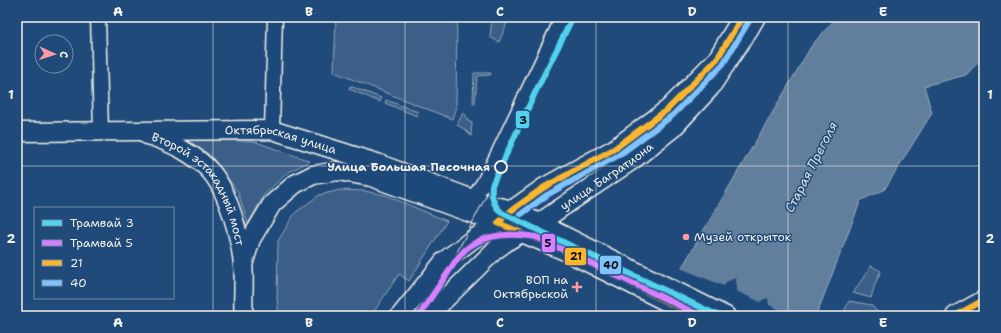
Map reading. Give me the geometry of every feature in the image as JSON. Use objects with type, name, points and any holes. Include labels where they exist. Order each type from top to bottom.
[{"type":"main road","name":"улица Багратиона","points":[[400,316],[444,261],[473,239],[491,220],[512,210],[543,188],[614,149],[668,109],[716,59],[742,17]]},
{"type":"main road","name":"улица Багратиона","points":[[428,316],[494,251],[509,240],[539,224],[634,160],[672,128],[710,88],[756,17]]},
{"type":"main road","name":"Октябрьская улица","points":[[17,132],[272,130],[377,163],[489,205],[512,210],[671,297],[698,316]]},
{"type":"main road","name":"Второй эстакадный мост","points":[[133,131],[161,139],[178,147],[193,156],[212,173],[224,194],[234,221],[243,265],[242,302],[244,316]]},
{"type":"main road","name":"Второй эстакадный мост","points":[[243,265],[251,239],[272,204],[295,184],[313,175],[338,171],[371,177],[491,220]]},
{"type":"main road","name":"Октябрьская улица","points":[[491,220],[565,250],[671,297],[726,316]]},
{"type":"main road","points":[[955,316],[984,300]]},
{"type":"street","points":[[98,17],[101,132]]},
{"type":"street","points":[[272,130],[275,17]]},
{"type":"street","points":[[473,199],[484,182],[498,154],[563,17]]},
{"type":"shaded area","points":[[336,17],[457,17],[456,107],[452,119],[334,72]]},
{"type":"shaded area","points":[[492,17],[507,23],[499,42],[490,37]]},
{"type":"shaded area","points":[[474,73],[491,73],[490,75],[477,76],[475,104],[473,104]]},
{"type":"shaded area","points":[[350,86],[381,98],[380,102],[349,89]]},
{"type":"shaded area","points":[[386,100],[418,112],[417,116],[385,103]]},
{"type":"shaded area","points":[[463,113],[469,122],[472,123],[471,136],[457,125]]},
{"type":"shaded area","points":[[187,140],[253,141],[310,161],[287,173],[264,195],[248,224],[238,192],[211,156]]},
{"type":"shaded area","points":[[340,190],[364,191],[385,195],[447,221],[409,281],[399,274],[371,316],[279,316],[277,298],[278,241],[295,213],[319,195]]},
{"type":"shaded area","points":[[871,266],[881,271],[871,298],[853,293]]},
{"type":"shaded area","points":[[849,301],[871,305],[879,316],[842,316]]},
{"type":"water","name":"Старая Преголя","points":[[837,17],[984,17],[984,56],[966,75],[924,86],[932,113],[884,190],[861,200],[816,316],[659,316],[681,269],[812,45]]},
{"type":"pier","points":[[680,268],[724,286],[726,282],[735,278],[737,286],[736,291],[761,302],[762,300],[768,298],[769,305],[794,316],[668,316],[659,312]]},
{"type":"tram line","name":"3","points":[[573,17],[535,93],[492,185],[492,197],[495,204],[502,213],[719,316]]},
{"type":"tram line","points":[[455,256],[492,185]]},
{"type":"tram line","name":"5","points":[[419,316],[462,252],[477,242],[493,236],[502,235],[536,237],[701,316]]},
{"type":"transit line","name":"21","points":[[698,316],[565,251],[498,223],[512,210],[543,188],[614,149],[668,109],[717,59],[742,17]]},
{"type":"transit line","name":"40","points":[[701,309],[569,244],[513,220],[547,195],[619,155],[673,115],[723,64],[749,21]]},
{"type":"transit line","name":"21","points":[[955,316],[984,300]]},
{"type":"place","name":"Улица Большая Песочная","points":[[501,167]]},
{"type":"place","name":"Музей открыток","points":[[686,237]]},
{"type":"place","name":"ВОП на Октябрьской","points":[[577,287]]}]
